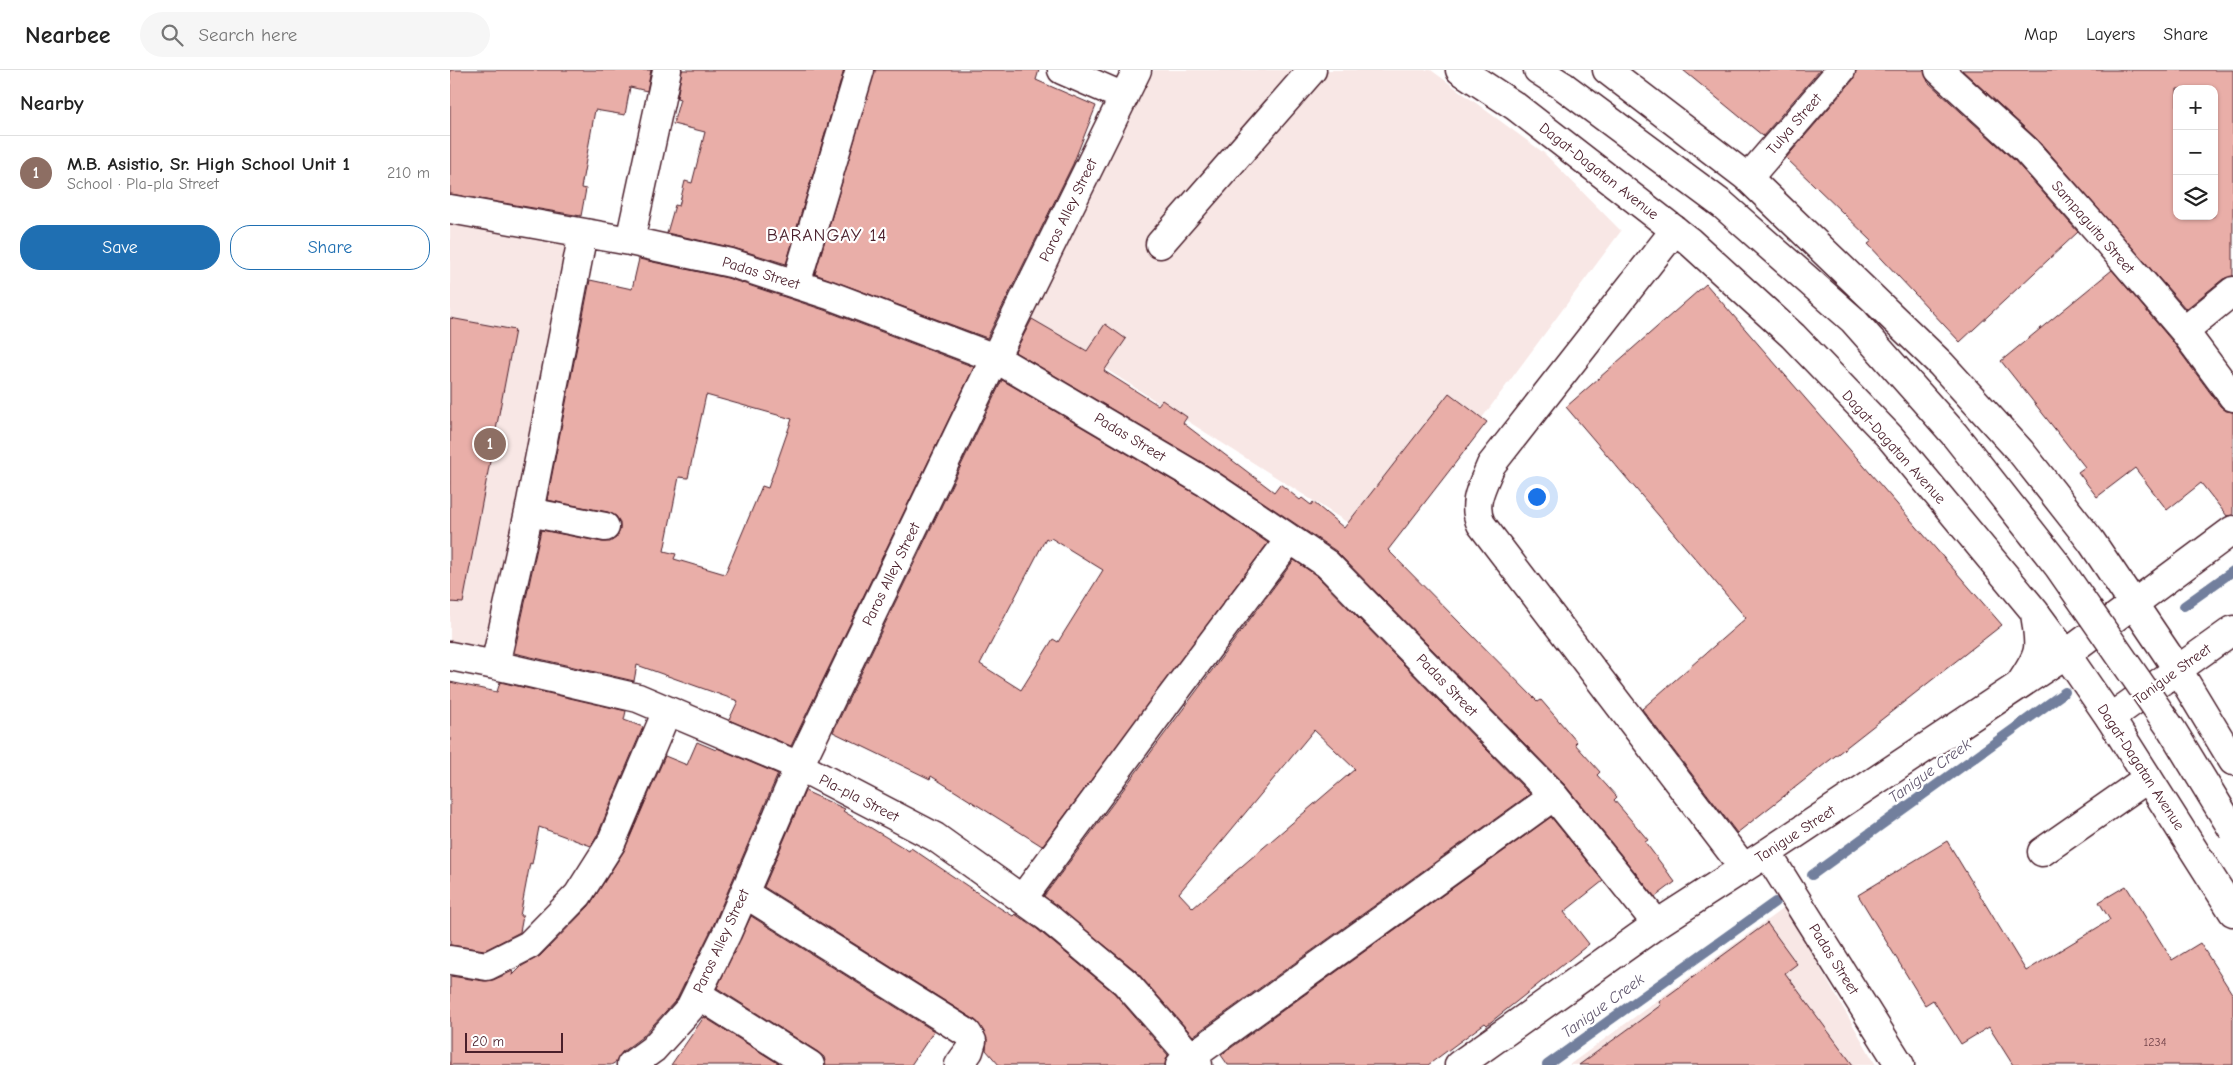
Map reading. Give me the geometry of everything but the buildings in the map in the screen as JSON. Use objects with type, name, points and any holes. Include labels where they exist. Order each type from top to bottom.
[{"type":"main road","points":[[630,241],[667,70]]},
{"type":"main road","points":[[796,284],[860,70]]},
{"type":"main road","points":[[1062,70],[1124,97]]},
{"type":"main road","name":"Paros Alley Street","points":[[631,1065],[653,1049],[690,1008],[744,893],[799,766],[995,358],[1138,70]]},
{"type":"main road","points":[[1160,244],[1312,70]]},
{"type":"main road","name":"Dagat-Dagatan Avenue","points":[[1460,70],[1515,106],[1675,230],[1793,336],[1890,437],[2035,612],[2066,654],[2110,718],[2233,912]]},
{"type":"main road","points":[[1538,70],[1563,86],[1723,205],[1853,320],[1954,434],[2058,566],[2172,730],[2233,830]]},
{"type":"main road","points":[[1607,70],[1748,178],[1941,364],[2008,438],[2091,541],[2178,670],[2233,761]]},
{"type":"main road","name":"Tulya Street","points":[[1748,178],[1841,70]]},
{"type":"main road","name":"Sampaguita Street","points":[[1939,70],[2026,150],[2184,331],[2233,397]]},
{"type":"main road","name":"Padas Street","points":[[450,209],[630,241],[731,263],[796,284],[995,358],[1212,486],[1327,564],[1554,796],[1657,924]]},
{"type":"main road","points":[[1675,230],[1491,465],[1479,495],[1476,513],[1481,524],[1743,868]]},
{"type":"main road","points":[[495,664],[529,512],[583,233]]},
{"type":"main road","points":[[2184,331],[2233,291]]},
{"type":"main road","points":[[529,512],[605,527]]},
{"type":"main road","name":"Tanigue Street","points":[[1459,1065],[1657,924],[2066,654],[2233,530]]},
{"type":"main road","points":[[1022,899],[1290,539]]},
{"type":"main road","points":[[2020,684],[2037,659],[2040,644],[2035,612]]},
{"type":"main road","name":"Tanigue Street","points":[[2110,718],[2233,630]]},
{"type":"main road","name":"Pla-pla Street","points":[[450,656],[495,664],[638,698],[799,766],[935,837],[1047,917],[1125,982],[1190,1062]]},
{"type":"main road","points":[[450,960],[487,966],[529,946],[578,895],[611,843],[667,711]]},
{"type":"main road","points":[[2042,852],[2148,778]]},
{"type":"main road","points":[[1190,1062],[1554,796]]},
{"type":"main road","name":"Padas Street","points":[[1767,853],[1900,1065]]},
{"type":"main road","points":[[744,893],[967,1033],[972,1041],[969,1050],[959,1065]]},
{"type":"main road","points":[[697,994],[810,1065]]},
{"type":"shaded area","points":[[1154,70],[1431,70],[1544,153],[1621,231],[1386,547],[1030,321]]},
{"type":"shaded area","points":[[450,219],[569,240],[490,656],[450,649]]},
{"type":"shaded area","points":[[1785,907],[1876,1065],[1569,1065]]},
{"type":"waterway","name":"Tanigue Creek","points":[[2184,606],[2233,571]]},
{"type":"waterway","name":"Tanigue Creek","points":[[1812,875],[2065,692]]},
{"type":"waterway","name":"Tanigue Creek","points":[[1547,1065],[1775,902]]},
{"type":"place","name":"M.B. Asistio, Sr. High School Unit 1","points":[[490,444]]},
{"type":"district","name":"BARANGAY 14","points":[[827,235]]}]
